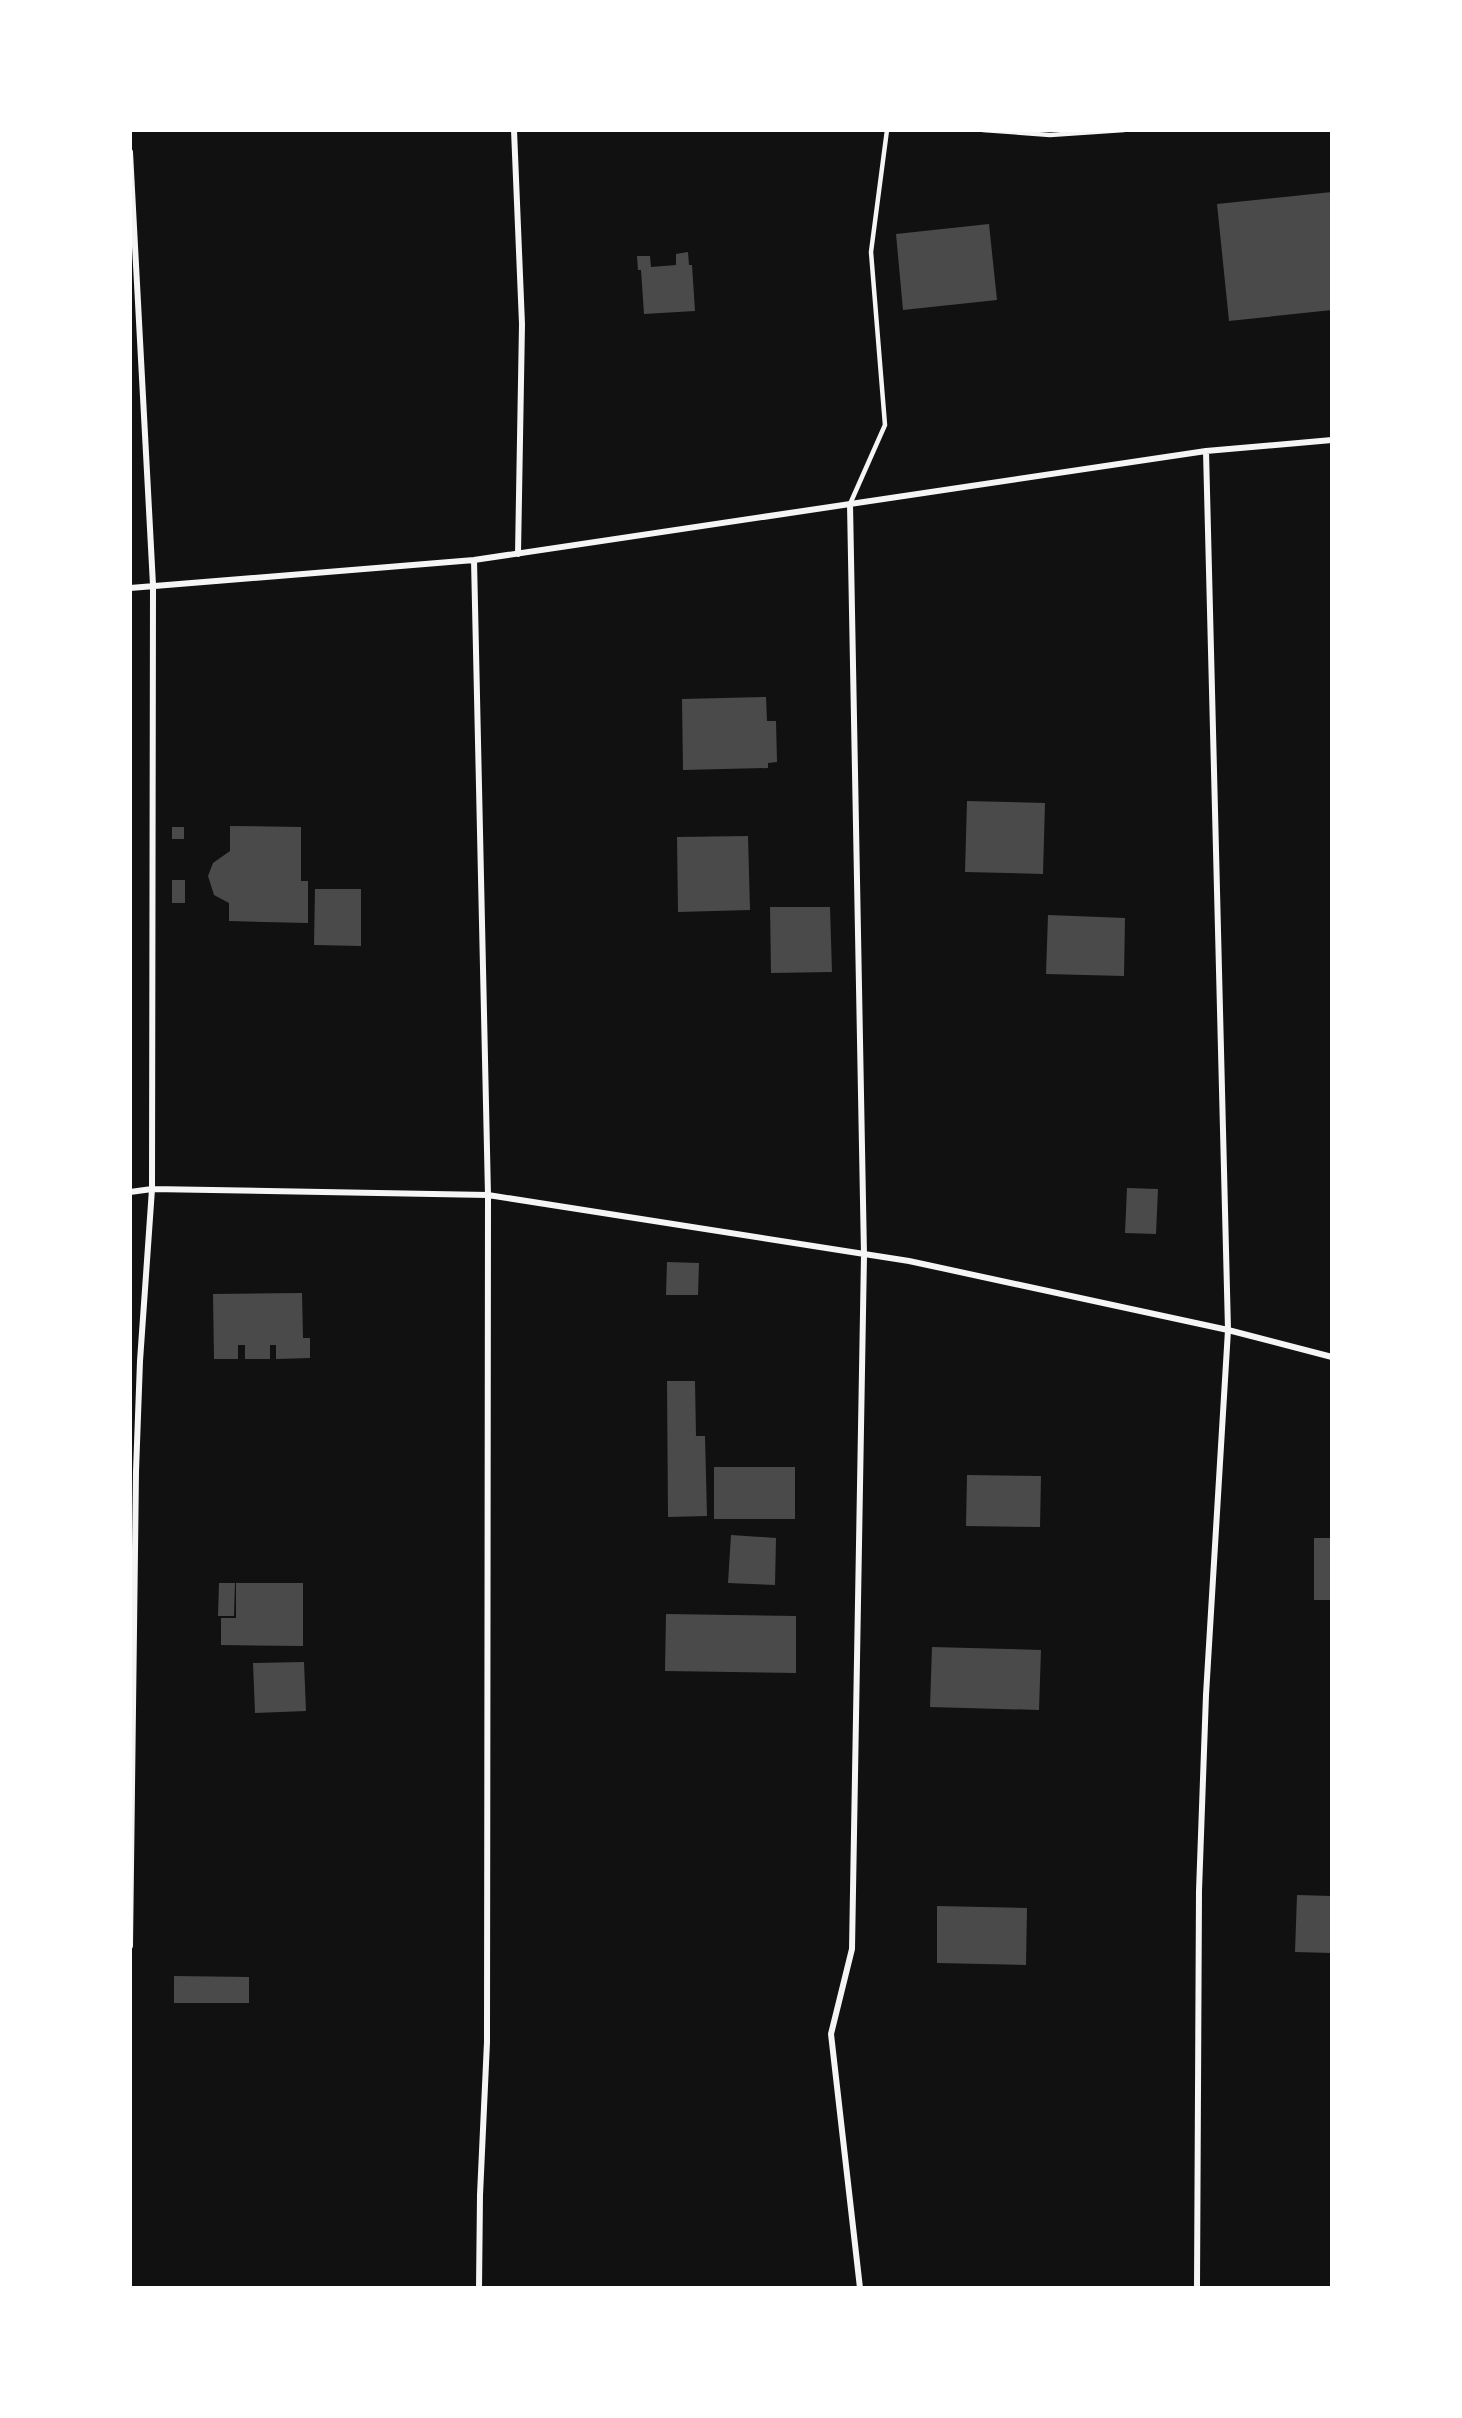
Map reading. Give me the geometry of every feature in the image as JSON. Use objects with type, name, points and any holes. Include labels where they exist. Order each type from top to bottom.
[{"type":"street","points":[[514,130],[522,324],[518,554]]},
{"type":"street","points":[[130,152],[153,585],[152,1190],[140,1361],[136,1460],[130,1946]]},
{"type":"street","points":[[130,588],[474,560],[1206,451],[1332,440]]},
{"type":"street","points":[[1197,2288],[1198,1891],[1206,1695],[1228,1330],[1206,451]]},
{"type":"street","points":[[850,504],[864,1255],[852,1949],[831,2034],[860,2288]]},
{"type":"street","points":[[474,560],[489,1195],[487,2042],[480,2195],[479,2288]]},
{"type":"street","points":[[130,1192],[152,1190],[489,1195],[909,1261],[1228,1330],[1332,1358]]},
{"type":"lane","points":[[850,504],[885,425],[871,252],[887,130]]},
{"type":"lane","points":[[983,130],[1050,135],[1124,130]]},
{"type":"building","points":[[1332,192],[1332,310],[1229,321],[1217,204]]},
{"type":"building","points":[[989,224],[997,300],[903,310],[896,234]]},
{"type":"building","points":[[688,252],[689,265],[692,265],[695,311],[644,314],[641,270],[638,270],[637,256],[650,256],[651,267],[676,265],[676,254]]},
{"type":"building","points":[[766,697],[767,721],[776,721],[777,762],[768,763],[768,768],[683,770],[682,699]]},
{"type":"building","points":[[967,801],[1045,803],[1043,874],[965,872]]},
{"type":"building","points":[[230,826],[301,827],[301,881],[308,881],[308,923],[229,921],[229,903],[214,895],[208,876],[213,863],[230,851]]},
{"type":"building","points":[[172,827],[184,827],[184,839],[172,839]]},
{"type":"building","points":[[748,836],[750,910],[678,912],[677,837]]},
{"type":"building","points":[[172,880],[185,880],[185,903],[172,903]]},
{"type":"building","points":[[315,889],[361,889],[361,946],[314,945]]},
{"type":"building","points":[[770,907],[830,907],[832,972],[771,973]]},
{"type":"building","points":[[1048,915],[1125,918],[1124,976],[1046,974]]},
{"type":"building","points":[[1127,1188],[1158,1189],[1156,1234],[1125,1233]]},
{"type":"building","points":[[667,1262],[699,1263],[698,1295],[666,1295]]},
{"type":"building","points":[[302,1293],[303,1338],[310,1338],[310,1358],[276,1359],[276,1345],[270,1345],[270,1359],[245,1359],[245,1345],[238,1345],[238,1359],[214,1359],[213,1294]]},
{"type":"building","points":[[667,1381],[695,1381],[696,1436],[705,1436],[707,1516],[668,1517]]},
{"type":"building","points":[[714,1467],[795,1467],[795,1519],[714,1519]]},
{"type":"building","points":[[967,1475],[1041,1476],[1040,1527],[966,1526]]},
{"type":"building","points":[[731,1535],[776,1538],[775,1585],[728,1583]]},
{"type":"building","points":[[1314,1538],[1332,1538],[1332,1600],[1314,1600]]},
{"type":"building","points":[[219,1583],[235,1583],[234,1616],[218,1616]]},
{"type":"building","points":[[236,1583],[303,1583],[303,1646],[221,1645],[221,1618],[236,1618]]},
{"type":"building","points":[[666,1614],[796,1616],[796,1673],[665,1671]]},
{"type":"building","points":[[932,1647],[1041,1650],[1039,1710],[930,1707]]},
{"type":"building","points":[[304,1662],[306,1711],[255,1713],[253,1663]]},
{"type":"building","points":[[1297,1895],[1332,1896],[1332,1953],[1295,1952]]},
{"type":"building","points":[[937,1906],[1027,1908],[1026,1965],[937,1963]]},
{"type":"building","points":[[174,1976],[249,1977],[249,2003],[174,2003]]}]
